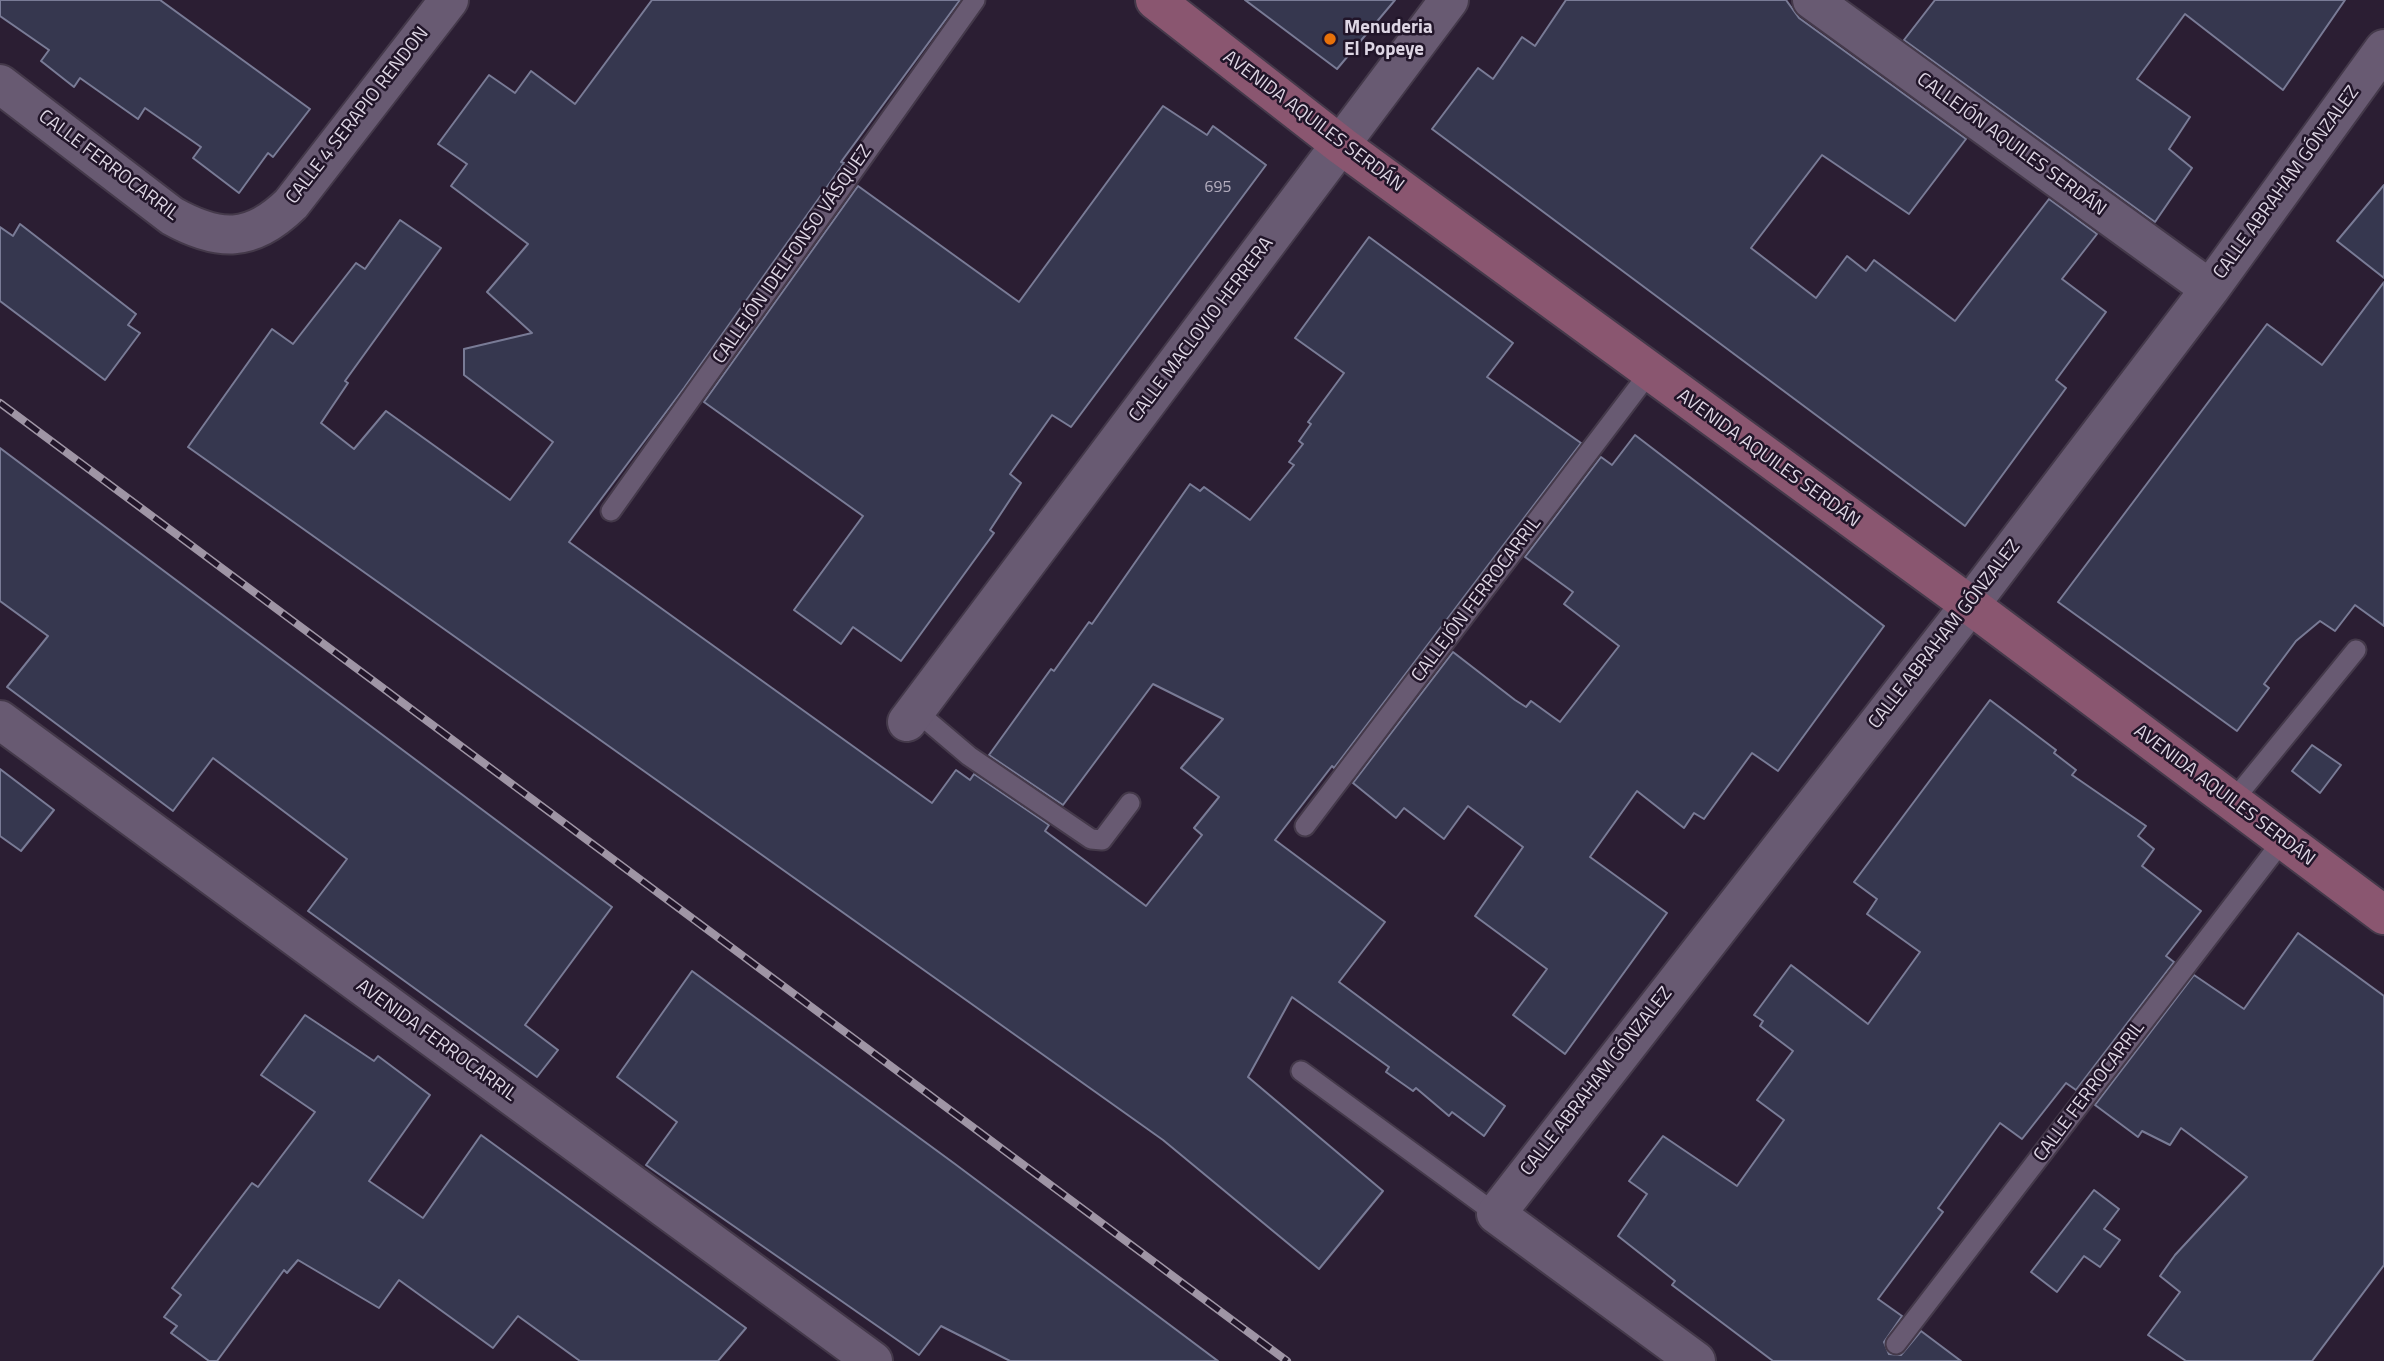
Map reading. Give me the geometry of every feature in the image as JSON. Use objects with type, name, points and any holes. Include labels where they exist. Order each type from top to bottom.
[{"type":"street","name":"CALLE 4 SERAPIO RENDON","points":[[222,236],[250,232],[273,222],[291,204],[449,0]]},
{"type":"street","name":"AVENIDA AQUILES SERDÁN","points":[[1155,0],[1342,146],[1649,373],[1970,605],[2384,915]]},
{"type":"street","name":"CALLE MACLOVIO HERRERA","points":[[912,716],[1449,0]]},
{"type":"street","name":"CALLEJÓN AQUILES SERDÁN","points":[[1812,0],[2210,289]]},
{"type":"street","name":"CALLE ABRAHAM GÓNZALEZ","points":[[1496,1214],[1970,605],[2210,289],[2384,49]]},
{"type":"street","name":"CALLE FERROCARRIL","points":[[0,84],[172,216],[199,231],[222,236]]},
{"type":"street","name":"AVENIDA FERROCARRIL","points":[[0,720],[873,1361]]},
{"type":"street","points":[[1496,1214],[1696,1361]]},
{"type":"lane","name":"CALLEJÓN IDELFONSO VÁSQUEZ","points":[[611,511],[975,0]]},
{"type":"lane","name":"CALLEJÓN FERROCARRIL","points":[[1305,826],[1649,373]]},
{"type":"lane","points":[[2232,802],[2356,650]]},
{"type":"lane","points":[[912,716],[1091,839],[1102,840],[1129,803]]},
{"type":"lane","name":"CALLE FERROCARRIL","points":[[1896,1344],[2283,840]]},
{"type":"lane","points":[[1301,1071],[1496,1214]]},
{"type":"building","points":[[0,0],[160,0],[310,109],[273,157],[268,153],[239,193],[193,158],[201,147],[145,108],[138,119],[80,78],[74,87],[41,61],[49,50],[0,16]]},
{"type":"building","points":[[652,0],[960,0],[841,162],[844,163],[684,388],[569,542],[932,803],[956,770],[970,780],[974,774],[1049,825],[1045,831],[1146,906],[1202,835],[1194,828],[1219,797],[1181,768],[1223,719],[1153,684],[1063,805],[989,755],[1051,669],[1054,671],[1089,622],[1092,624],[1190,484],[1200,491],[1204,487],[1250,520],[1294,465],[1289,462],[1303,444],[1299,441],[1311,424],[1308,422],[1344,373],[1295,338],[1369,237],[1513,343],[1487,377],[1581,443],[1334,768],[1332,766],[1275,840],[1385,922],[1339,982],[1505,1106],[1484,1136],[1452,1112],[1449,1116],[1416,1088],[1413,1091],[1386,1072],[1389,1067],[1292,997],[1248,1077],[1383,1191],[1319,1269],[1163,1140],[188,447],[272,329],[293,344],[356,263],[365,269],[400,220],[441,248],[345,381],[348,383],[321,423],[354,449],[386,411],[510,500],[553,442],[464,375],[464,349],[532,333],[487,292],[528,244],[451,186],[467,164],[438,144],[489,75],[515,93],[531,71],[575,104]]},
{"type":"building","name":"Menuderia El Popeye","points":[[1245,0],[1395,0],[1337,69]]},
{"type":"building","points":[[1566,0],[1786,0],[1799,18],[1966,139],[1909,214],[1822,155],[1751,248],[1816,298],[1847,256],[1866,271],[1874,260],[1955,321],[2049,199],[2097,234],[2062,279],[2106,312],[2056,380],[2066,388],[1965,526],[1432,129],[1478,68],[1493,79],[1522,37],[1535,46]]},
{"type":"building","points":[[1935,0],[2345,0],[2283,90],[2185,14],[2137,79],[2190,117],[2169,149],[2192,168],[2155,222],[1904,40]]},
{"type":"building","points":[[1163,106],[1207,135],[1213,126],[1266,165],[1071,427],[1052,415],[1010,474],[1021,483],[990,530],[994,533],[901,661],[853,627],[841,644],[794,610],[863,516],[704,402],[858,186],[1019,302]]},
{"type":"building","points":[[2384,185],[2384,278],[2337,241]]},
{"type":"building","points":[[20,224],[136,314],[128,325],[140,333],[105,380],[0,301],[0,227],[13,236]]},
{"type":"building","points":[[2384,282],[2384,626],[2355,605],[2335,631],[2320,621],[2296,641],[2264,684],[2269,688],[2237,731],[2058,602],[2267,324],[2322,365]]},
{"type":"building","points":[[1635,435],[1884,626],[1778,771],[1752,753],[1704,819],[1694,813],[1684,828],[1637,791],[1590,857],[1667,913],[1565,1054],[1513,1015],[1547,969],[1475,916],[1523,847],[1468,806],[1444,839],[1404,808],[1396,818],[1353,783],[1453,652],[1515,700],[1526,707],[1531,701],[1560,722],[1619,646],[1564,604],[1573,592],[1525,557],[1601,457],[1612,465]]},
{"type":"building","points":[[0,448],[612,907],[525,1025],[558,1050],[537,1077],[308,911],[347,859],[213,758],[173,811],[7,687],[48,636],[0,601]]},
{"type":"building","points":[[1990,700],[2056,750],[2054,753],[2076,770],[2072,775],[2146,826],[2138,836],[2154,849],[2142,866],[2201,911],[2166,956],[2174,962],[2076,1090],[2066,1083],[2022,1139],[2000,1123],[1938,1208],[1943,1212],[1878,1299],[1902,1316],[1884,1342],[1889,1354],[1901,1355],[1921,1331],[1961,1361],[1773,1361],[1672,1285],[1675,1281],[1618,1236],[1647,1194],[1629,1181],[1663,1136],[1737,1186],[1784,1120],[1757,1100],[1793,1051],[1760,1026],[1763,1021],[1754,1015],[1791,965],[1868,1024],[1920,952],[1867,914],[1877,899],[1854,882]]},
{"type":"building","points":[[2312,745],[2341,765],[2320,793],[2292,771]]},
{"type":"building","points":[[0,769],[54,810],[21,851],[0,836]]},
{"type":"building","points":[[2298,933],[2384,996],[2384,1265],[2312,1361],[2186,1361],[2148,1335],[2180,1292],[2160,1276],[2175,1255],[2247,1177],[2181,1128],[2170,1145],[2142,1131],[2138,1137],[2095,1105],[2194,975],[2244,1009]]},
{"type":"building","points":[[692,971],[1218,1361],[1010,1361],[941,1326],[919,1355],[646,1165],[677,1122],[617,1077]]},
{"type":"building","points":[[305,1015],[374,1061],[378,1056],[430,1095],[369,1181],[423,1218],[481,1135],[746,1328],[718,1361],[580,1361],[518,1316],[493,1348],[399,1280],[379,1308],[298,1260],[287,1273],[284,1270],[217,1361],[209,1361],[171,1333],[177,1326],[164,1317],[181,1295],[172,1288],[252,1183],[258,1187],[315,1112],[261,1075]]},
{"type":"building","points":[[2094,1190],[2119,1209],[2104,1229],[2120,1240],[2100,1267],[2084,1256],[2057,1292],[2031,1272]]},
{"type":"railway","points":[[0,403],[1287,1361]]},
{"type":"place","name":"Menuderia El Popeye","points":[[1330,39]]}]
